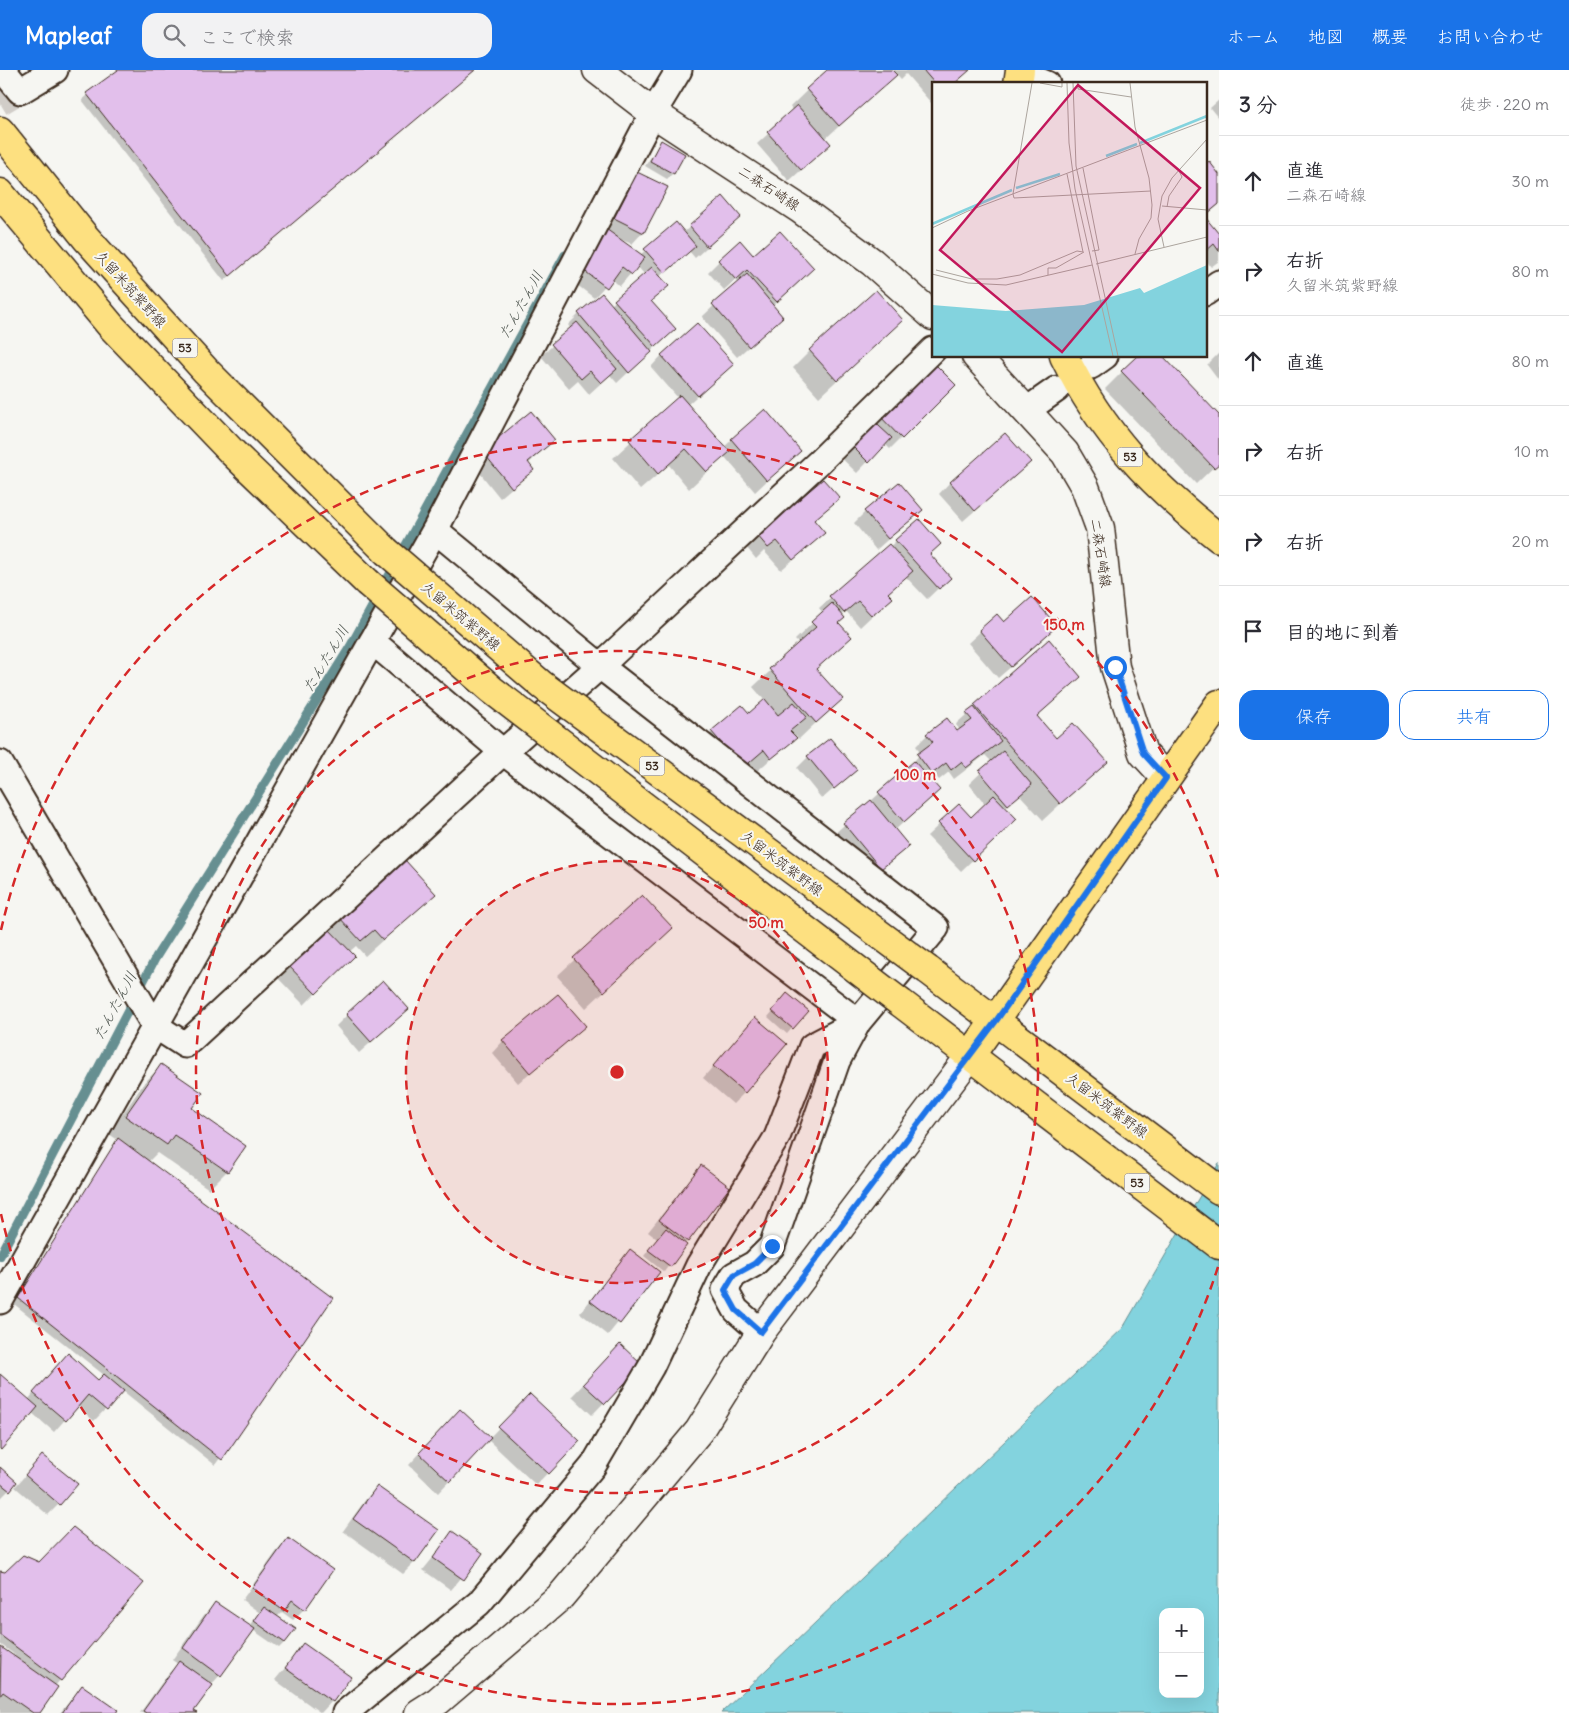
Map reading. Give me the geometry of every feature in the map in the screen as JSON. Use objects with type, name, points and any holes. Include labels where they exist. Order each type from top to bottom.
[{"type":"main road","name":"二森石崎線","points":[[597,70],[654,113],[800,208],[872,262],[932,315]]},
{"type":"main road","name":"久留米筑紫野線","points":[[0,131],[86,238],[206,372],[386,551],[542,685],[928,970],[1219,1190]]},
{"type":"main road","name":"53","points":[[0,193],[111,326],[233,453],[367,582],[500,696],[1219,1244]]},
{"type":"main road","name":"二森石崎線","points":[[978,358],[1065,454],[1085,487],[1100,528],[1115,667],[1143,753],[1166,778]]},
{"type":"main road","name":"53","points":[[1065,358],[1097,414],[1129,456],[1175,503],[1219,538]]},
{"type":"main road","points":[[419,1713],[445,1695],[561,1596],[699,1431],[761,1332],[996,1021],[1219,704]]},
{"type":"street","points":[[3,70],[20,91],[55,70]]},
{"type":"street","points":[[0,1300],[435,530],[654,113],[679,70]]},
{"type":"street","points":[[1020,76],[1040,82]]},
{"type":"street","points":[[1206,292],[1219,282]]},
{"type":"street","points":[[0,763],[154,1025],[185,1045],[503,752],[600,666],[811,469],[932,351]]},
{"type":"street","points":[[1027,410],[1057,390]]},
{"type":"street","points":[[435,530],[600,666],[936,928],[858,1022],[837,1061],[772,1246],[754,1264],[734,1275],[725,1290],[736,1310],[761,1332]]},
{"type":"street","points":[[372,641],[503,752],[858,1022]]},
{"type":"street","points":[[345,1713],[480,1603],[593,1466],[651,1367],[700,1266],[777,1137],[812,1046],[858,1022]]},
{"type":"water","points":[[1219,1163],[1219,1713],[721,1713],[1123,1328]]},
{"type":"building","points":[[118,70],[475,70],[230,276],[86,93]]},
{"type":"building","points":[[827,70],[892,70],[897,75],[839,126],[806,89]]},
{"type":"building","points":[[923,70],[970,70],[956,82],[933,82]]},
{"type":"building","points":[[797,105],[831,144],[801,170],[767,132]]},
{"type":"building","points":[[661,140],[685,154],[674,174],[650,161]]},
{"type":"building","points":[[1209,161],[1219,174],[1219,204],[1207,214],[1206,190],[1206,164]]},
{"type":"building","points":[[637,172],[668,187],[644,233],[614,218]]},
{"type":"building","points":[[723,196],[741,217],[707,247],[689,226]]},
{"type":"building","points":[[1206,218],[1219,234],[1219,251],[1214,244],[1206,251]]},
{"type":"building","points":[[676,222],[696,246],[665,273],[644,249]]},
{"type":"building","points":[[606,229],[645,257],[632,275],[622,267],[607,288],[578,266]]},
{"type":"building","points":[[780,231],[814,268],[777,302],[747,270],[736,280],[718,260],[740,240],[753,255]]},
{"type":"building","points":[[652,267],[669,286],[651,301],[676,329],[656,347],[614,300]]},
{"type":"building","points":[[747,274],[783,317],[749,347],[712,304]]},
{"type":"building","points":[[876,290],[903,320],[837,381],[809,350]]},
{"type":"building","points":[[602,293],[652,352],[629,373],[578,313]]},
{"type":"building","points":[[577,322],[617,369],[601,383],[590,371],[581,379],[551,344]]},
{"type":"building","points":[[697,323],[734,364],[698,396],[661,355]]},
{"type":"building","points":[[1135,358],[1165,358],[1219,415],[1219,464],[1214,468],[1121,371]]},
{"type":"building","points":[[931,360],[956,385],[902,439],[877,413]]},
{"type":"building","points":[[680,395],[730,452],[707,472],[686,449],[658,474],[629,440]]},
{"type":"building","points":[[765,409],[801,451],[767,481],[731,439]]},
{"type":"building","points":[[531,411],[555,440],[528,462],[534,470],[512,488],[482,451]]},
{"type":"building","points":[[867,415],[892,438],[869,463],[845,439]]},
{"type":"building","points":[[1005,433],[1031,462],[975,511],[950,482]]},
{"type":"building","points":[[823,479],[840,498],[814,520],[825,533],[793,560],[777,541],[768,548],[757,535]]},
{"type":"building","points":[[899,482],[923,510],[888,539],[864,511]]},
{"type":"building","points":[[919,519],[941,544],[930,554],[951,578],[939,589],[895,540]]},
{"type":"building","points":[[889,544],[913,571],[888,593],[893,598],[872,616],[858,601],[844,613],[829,596]]},
{"type":"building","points":[[1032,597],[1057,626],[1011,667],[979,630],[997,614],[1004,622]]},
{"type":"building","points":[[832,603],[845,618],[839,623],[852,637],[816,669],[843,699],[816,723],[769,669],[816,627],[811,622]]},
{"type":"building","points":[[1049,639],[1081,677],[1037,716],[1056,738],[1073,723],[1108,762],[1060,804],[974,705]]},
{"type":"building","points":[[765,699],[778,715],[794,702],[807,717],[790,731],[797,738],[771,759],[764,750],[743,768],[711,731],[742,705],[749,713]]},
{"type":"building","points":[[974,707],[1001,741],[966,768],[961,762],[951,770],[946,763],[932,774],[917,754],[933,742],[926,734],[947,718],[957,731],[972,720],[966,713]]},
{"type":"building","points":[[830,738],[857,770],[834,789],[807,756]]},
{"type":"building","points":[[1003,751],[1032,785],[1008,805],[979,771]]},
{"type":"building","points":[[914,761],[940,790],[904,822],[878,792]]},
{"type":"building","points":[[994,795],[1017,819],[973,861],[938,823],[959,804],[971,817]]},
{"type":"building","points":[[871,800],[909,846],[881,869],[843,823]]},
{"type":"building","points":[[405,860],[436,894],[383,940],[374,930],[361,941],[339,917]]},
{"type":"building","points":[[642,895],[673,928],[604,992],[573,958]]},
{"type":"building","points":[[325,925],[355,956],[316,994],[286,963]]},
{"type":"building","points":[[383,980],[409,1009],[371,1042],[346,1014]]},
{"type":"building","points":[[787,993],[809,1011],[793,1029],[772,1011]]},
{"type":"building","points":[[558,994],[586,1026],[530,1073],[502,1040]]},
{"type":"building","points":[[755,1017],[787,1044],[745,1093],[713,1066]]},
{"type":"building","points":[[161,1064],[203,1093],[192,1108],[246,1146],[228,1172],[174,1135],[167,1145],[125,1116]]},
{"type":"building","points":[[118,1138],[333,1298],[222,1460],[18,1298]]},
{"type":"building","points":[[701,1165],[730,1187],[688,1242],[659,1220]]},
{"type":"building","points":[[666,1228],[687,1245],[671,1267],[648,1250]]},
{"type":"building","points":[[630,1249],[660,1272],[620,1324],[590,1301]]},
{"type":"building","points":[[620,1344],[642,1365],[605,1404],[583,1384]]},
{"type":"building","points":[[68,1353],[98,1380],[104,1374],[124,1391],[107,1411],[88,1395],[66,1421],[33,1393]]},
{"type":"building","points":[[0,1374],[38,1407],[1,1450],[0,1449]]},
{"type":"building","points":[[530,1394],[580,1441],[549,1474],[498,1427]]},
{"type":"building","points":[[460,1409],[491,1438],[450,1482],[419,1453]]},
{"type":"building","points":[[42,1455],[78,1484],[60,1505],[25,1475]]},
{"type":"building","points":[[0,1467],[17,1482],[10,1491],[0,1483]]},
{"type":"building","points":[[377,1486],[439,1530],[415,1563],[353,1519]]},
{"type":"building","points":[[73,1527],[144,1583],[61,1681],[0,1635],[0,1571],[5,1572],[23,1555],[39,1562]]},
{"type":"building","points":[[452,1531],[483,1553],[464,1580],[433,1558]]},
{"type":"building","points":[[288,1538],[333,1570],[305,1610],[292,1600],[284,1611],[252,1588]]},
{"type":"building","points":[[215,1602],[255,1629],[221,1676],[183,1648]]},
{"type":"building","points":[[264,1607],[296,1629],[285,1643],[254,1621]]},
{"type":"building","points":[[303,1643],[351,1677],[333,1702],[285,1668]]},
{"type":"building","points":[[1,1647],[58,1687],[40,1713],[33,1713],[3,1692],[0,1696]]},
{"type":"building","points":[[179,1661],[213,1685],[194,1711],[198,1713],[146,1713],[143,1711]]},
{"type":"building","points":[[82,1685],[118,1710],[116,1713],[62,1713]]},
{"type":"waterway","name":"たんたん川","points":[[0,1256],[156,957],[350,647],[565,255]]},
{"type":"tunnel","points":[[0,103],[20,91]]},
{"type":"route","points":[[772,1246],[754,1264],[734,1275],[725,1290],[736,1310],[761,1332],[996,1021],[1166,778],[1143,753],[1115,667]]}]
